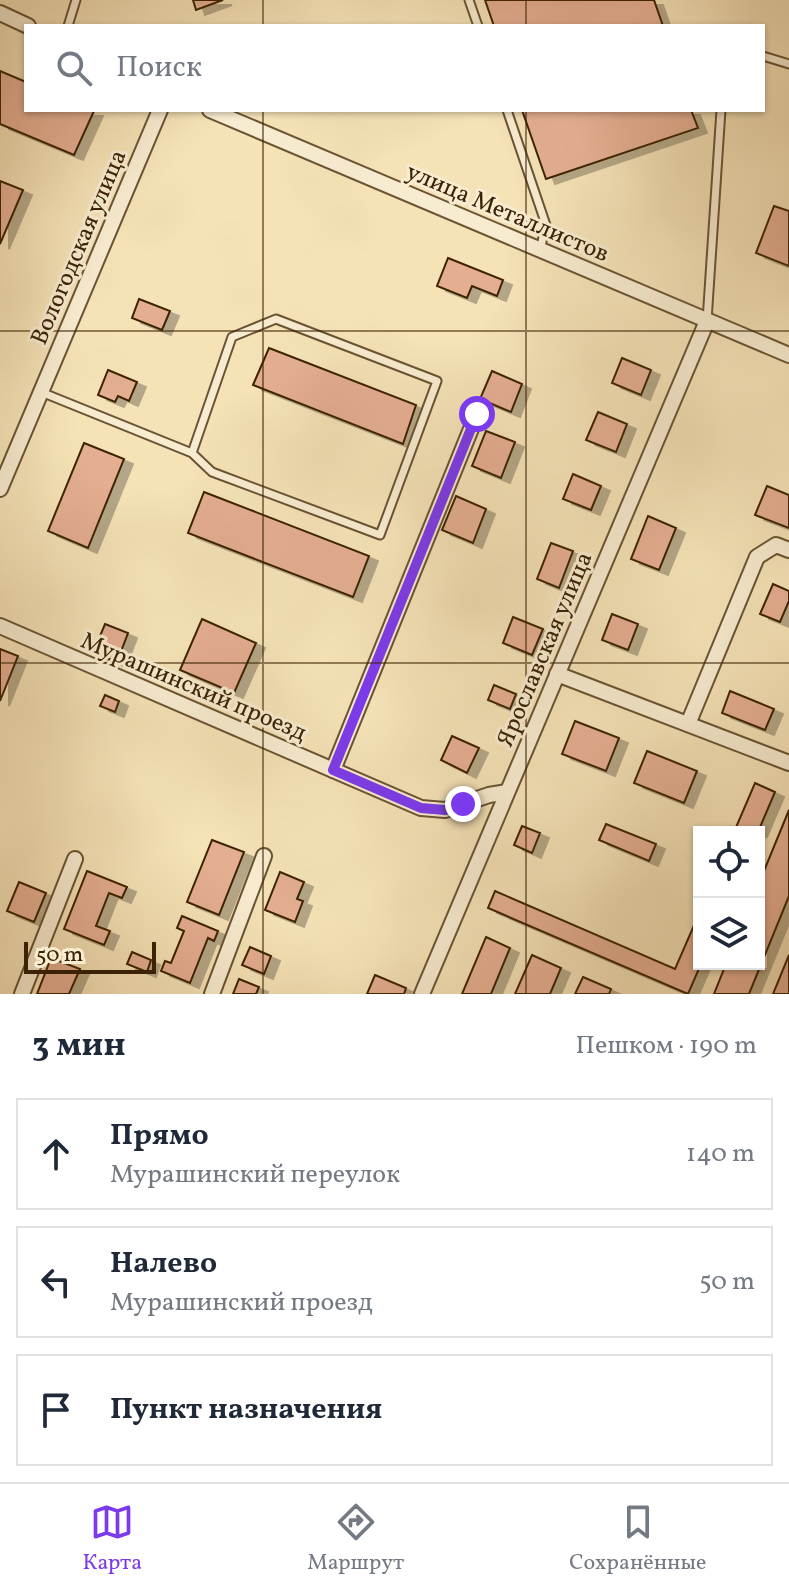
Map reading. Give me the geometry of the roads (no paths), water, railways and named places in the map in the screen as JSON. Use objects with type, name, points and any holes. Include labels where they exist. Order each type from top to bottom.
[{"type":"street","points":[[0,13],[24,24]]},
{"type":"street","name":"Вологодская улица","points":[[0,489],[159,112]]},
{"type":"street","name":"улица Металлистов","points":[[215,112],[789,355]]},
{"type":"street","name":"Ярославская улица","points":[[422,994],[707,321]]},
{"type":"street","points":[[333,770],[477,414]]},
{"type":"street","points":[[688,724],[757,557],[776,545],[789,550]]},
{"type":"street","name":"Мурашинский проезд","points":[[0,626],[421,808],[445,810],[507,792]]},
{"type":"street","points":[[557,674],[789,763]]},
{"type":"street","points":[[212,994],[264,856]]},
{"type":"street","points":[[22,994],[75,859]]},
{"type":"lane","points":[[69,24],[76,0]]},
{"type":"lane","points":[[469,0],[477,24]]},
{"type":"lane","points":[[765,57],[789,64]]},
{"type":"lane","points":[[508,112],[546,225],[540,250]]},
{"type":"lane","points":[[707,321],[721,112]]},
{"type":"lane","points":[[41,392],[192,453],[212,472],[380,535],[437,381],[276,319],[232,337],[192,453]]}]
